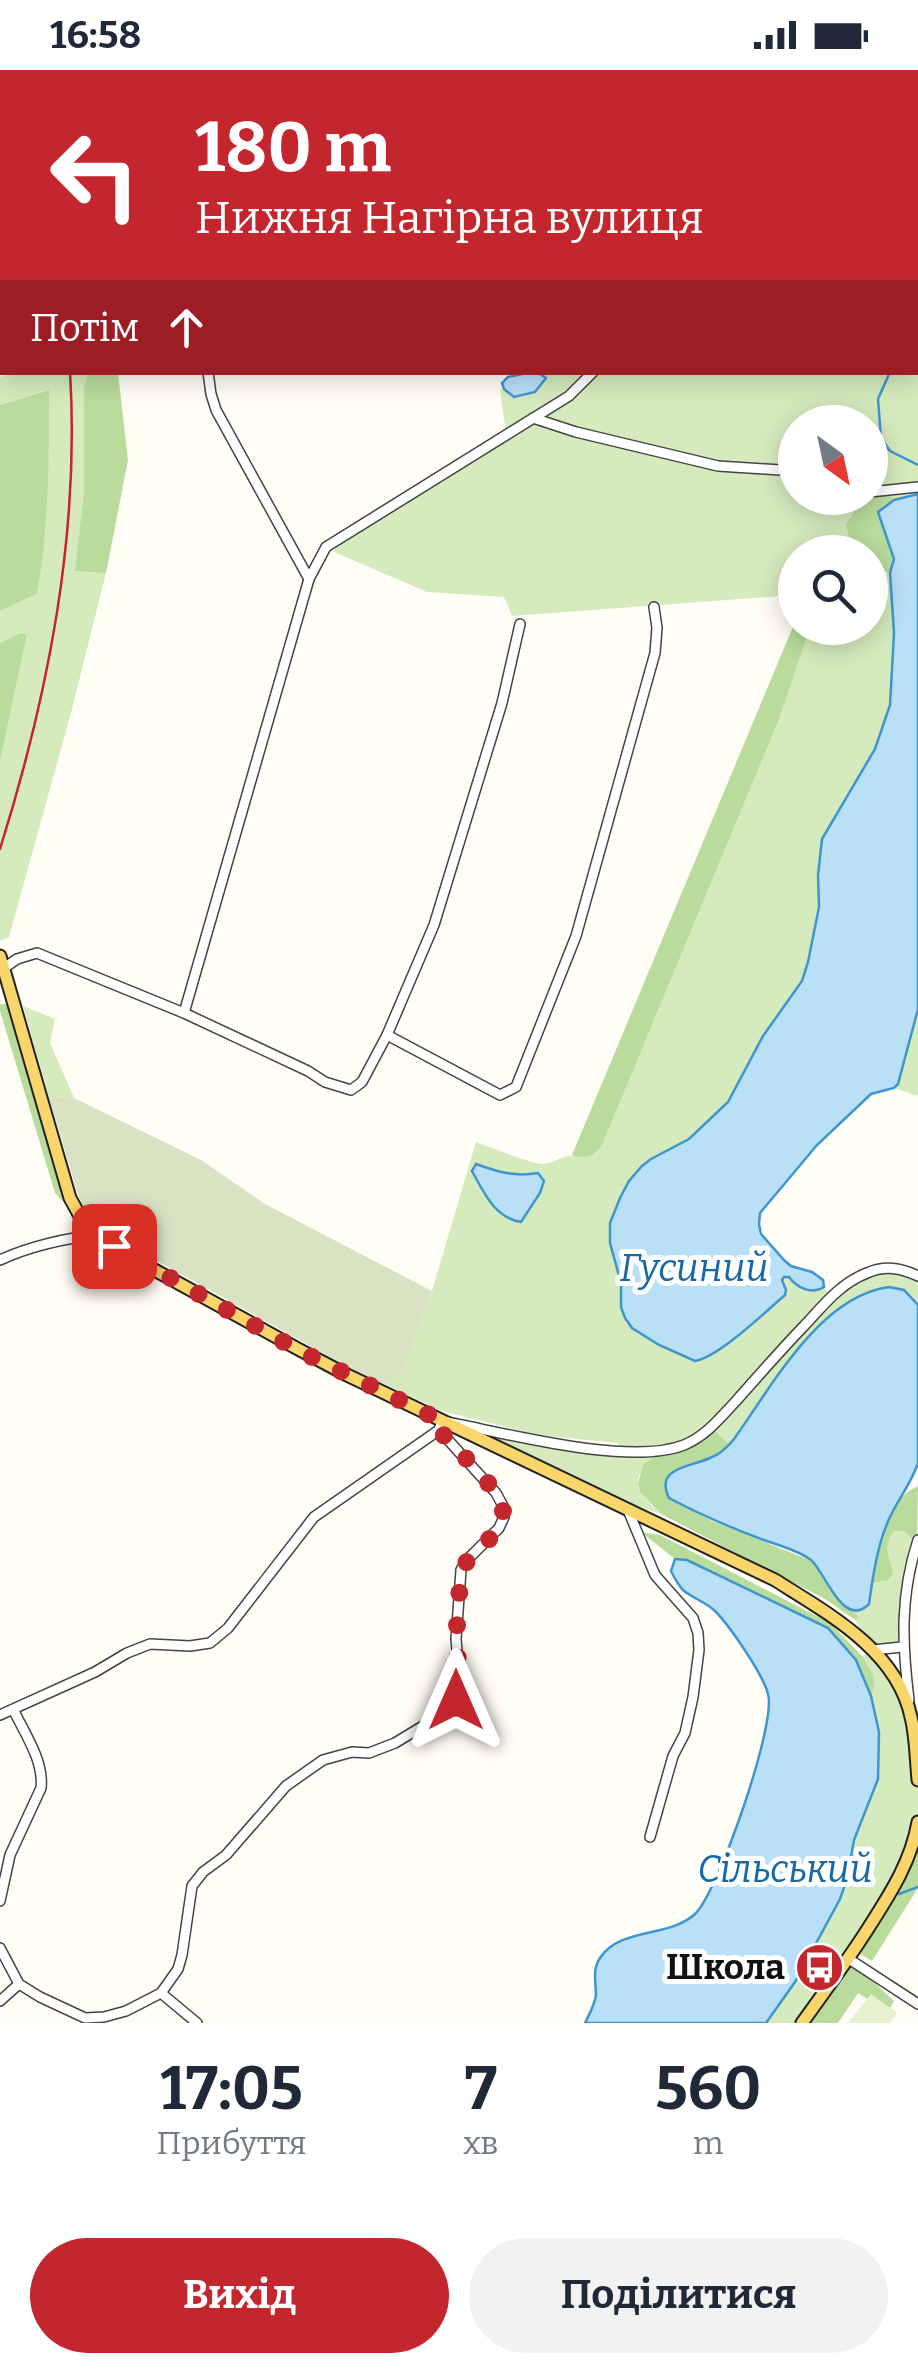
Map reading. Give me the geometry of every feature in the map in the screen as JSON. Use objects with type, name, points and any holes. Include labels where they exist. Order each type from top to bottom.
[{"type":"main road","points":[[2,962],[70,1198],[96,1235],[440,1426],[775,1580],[844,1624],[873,1650],[899,1687],[911,1715],[918,1780]]},
{"type":"main road","points":[[802,2023],[849,1959],[904,1870],[918,1822]]},
{"type":"street","points":[[208,375],[216,410],[309,579]]},
{"type":"street","points":[[184,1013],[309,579],[326,547],[570,396],[591,375]]},
{"type":"street","points":[[532,418],[718,466],[778,470]]},
{"type":"street","points":[[888,490],[918,487]]},
{"type":"street","points":[[387,1035],[500,1094],[516,1088],[564,972],[582,914],[655,653],[654,607]]},
{"type":"street","points":[[2,962],[37,953],[184,1013],[325,1082],[351,1090],[362,1082],[387,1035],[434,925],[502,704],[520,624]]},
{"type":"street","points":[[0,1260],[80,1236],[96,1235]]},
{"type":"street","points":[[0,1715],[150,1644],[210,1643],[228,1628],[314,1517],[440,1426],[623,1452],[672,1449],[692,1442],[711,1428],[844,1286],[865,1273],[884,1268],[902,1269],[918,1276]]},
{"type":"street","points":[[0,1948],[19,1984],[85,2018],[126,2011],[161,1993],[178,1969],[192,1886],[226,1855],[286,1786],[323,1760],[396,1744],[446,1712],[456,1700],[460,1684],[456,1640],[461,1570],[499,1528],[504,1517],[496,1493],[440,1426]]},
{"type":"street","points":[[628,1510],[656,1575],[692,1618],[698,1633],[694,1697],[686,1734],[673,1756],[650,1837]]},
{"type":"street","points":[[911,1715],[902,1646],[908,1578],[918,1540]]},
{"type":"street","points":[[873,1650],[902,1646]]},
{"type":"street","points":[[0,1902],[10,1854],[42,1778],[14,1711]]},
{"type":"street","points":[[849,1959],[918,2004]]},
{"type":"street","points":[[0,2000],[19,1984]]},
{"type":"street","points":[[161,1993],[198,2023]]},
{"type":"green space","points":[[87,375],[84,386],[84,491],[76,571],[106,573],[9,937],[0,941],[0,762],[27,636],[21,633],[0,643],[0,611],[37,594],[48,390],[0,405],[0,377]]},
{"type":"green space","points":[[87,375],[118,375],[128,460],[106,573],[75,571],[84,491],[84,386]]},
{"type":"green space","points":[[542,375],[918,375],[918,494],[894,500],[892,497],[888,502],[888,405],[778,405],[778,515],[878,515],[863,535],[778,535],[778,596],[512,616],[504,597],[427,592],[334,552],[338,539],[506,433],[500,388],[514,397],[546,378]]},
{"type":"green space","points":[[49,390],[46,518],[37,594],[0,611],[0,405]]},
{"type":"green space","points":[[852,515],[878,515],[886,535],[848,535],[846,525]]},
{"type":"green space","points":[[888,540],[892,551],[888,573]]},
{"type":"green space","points":[[890,573],[894,633],[890,705],[875,749],[822,839],[819,907],[802,981],[763,1036],[724,1107],[689,1139],[642,1166],[629,1181],[610,1222],[622,1313],[632,1328],[786,1290],[782,1280],[785,1276],[794,1284],[823,1288],[833,1295],[875,1270],[918,1276],[918,1305],[911,1296],[875,1292],[847,1301],[791,1360],[730,1445],[711,1429],[677,1445],[643,1469],[639,1489],[661,1514],[630,1504],[488,1436],[489,1433],[622,1450],[618,1443],[538,1435],[442,1411],[384,1384],[401,1374],[432,1291],[476,1142],[540,1164],[591,1155],[603,1143],[780,717],[804,645],[888,645]],"holes":[[[476,1164],[499,1171],[538,1173],[515,1222]]]},
{"type":"green space","points":[[21,633],[27,635],[0,762],[0,643]]},
{"type":"green space","points":[[785,645],[804,645],[780,717],[603,1143],[590,1156],[572,1155]]},
{"type":"green space","points":[[0,1004],[13,1004],[65,1182],[62,1201],[55,1193]]},
{"type":"green space","points":[[23,1006],[55,1019],[50,1043],[74,1098],[49,1097]]},
{"type":"green space","points":[[918,1009],[918,1096],[894,1088],[900,1079]]},
{"type":"green space","points":[[49,1097],[74,1098],[201,1160],[265,1204],[432,1291],[401,1375],[384,1384],[366,1377],[100,1229],[78,1195]]},
{"type":"green space","points":[[711,1428],[730,1445],[704,1461],[669,1498],[712,1521],[812,1561],[830,1591],[859,1617],[855,1620],[825,1599],[661,1514],[640,1492],[643,1465]]},
{"type":"green space","points":[[918,1486],[917,1543],[904,1531],[894,1531],[888,1547],[893,1574],[887,1581],[870,1585],[890,1515],[897,1503]]},
{"type":"green space","points":[[894,1530],[904,1531],[917,1543],[902,1647],[874,1650],[911,1715],[918,1822],[910,1855],[802,2023],[758,2023],[867,1664],[862,1656],[872,1650],[851,1609],[863,1610],[870,1599],[870,1585],[887,1581],[892,1575],[888,1547]]},
{"type":"green space","points":[[641,1532],[660,1535],[830,1623],[862,1656],[873,1674],[871,1696],[856,1660],[828,1628],[688,1560],[675,1559]]},
{"type":"green space","points":[[918,1822],[918,1888],[872,1961],[854,1950],[896,1885]]},
{"type":"green space","points":[[849,1959],[894,2001],[888,2012],[858,1993],[838,2023],[802,2023]]},
{"type":"green space","points":[[871,1994],[897,2013],[890,2023],[848,2023]]},
{"type":"water","points":[[508,377],[546,378],[535,392],[514,397],[502,383]]},
{"type":"water","name":"Гусиний","points":[[918,494],[918,1009],[898,1084],[871,1094],[817,1145],[760,1213],[761,1234],[791,1266],[812,1272],[823,1280],[824,1287],[805,1289],[784,1277],[785,1295],[729,1343],[695,1361],[659,1345],[632,1328],[625,1318],[610,1243],[610,1223],[629,1181],[642,1166],[689,1139],[728,1102],[763,1036],[802,981],[819,907],[822,839],[875,749],[890,705],[894,633],[890,573],[894,559],[879,515],[888,515],[888,504]]},
{"type":"water","points":[[476,1164],[507,1173],[538,1173],[544,1181],[540,1193],[521,1222],[504,1215],[491,1203],[472,1171]]},
{"type":"water","points":[[889,1287],[904,1290],[918,1305],[918,1463],[885,1529],[869,1604],[851,1610],[835,1596],[811,1560],[669,1498],[666,1480],[677,1470],[714,1456],[729,1445],[800,1346],[820,1325],[864,1294]]},
{"type":"water","name":"Сільський","points":[[675,1559],[687,1560],[828,1628],[856,1660],[871,1696],[879,1732],[878,1779],[854,1840],[840,1899],[795,1982],[766,2023],[585,2023],[595,1998],[596,1967],[609,1948],[620,1941],[684,1922],[705,1900],[731,1843],[764,1738],[768,1694],[760,1675],[715,1611],[679,1586],[671,1571]]},
{"type":"waterway","points":[[889,375],[878,399],[881,438],[890,451],[918,465]]},
{"type":"waterway","points":[[844,1878],[872,1882]]},
{"type":"waterway","points":[[899,1894],[918,1887]]},
{"type":"railway","points":[[0,849],[33,733],[57,614],[70,493],[70,375]]},
{"type":"place","name":"Школа","points":[[820,1967]]},
{"type":"route","points":[[114,1246],[298,1350],[442,1421],[439,1430],[496,1493],[504,1517],[499,1528],[461,1570],[456,1640],[460,1684],[456,1700]]}]
